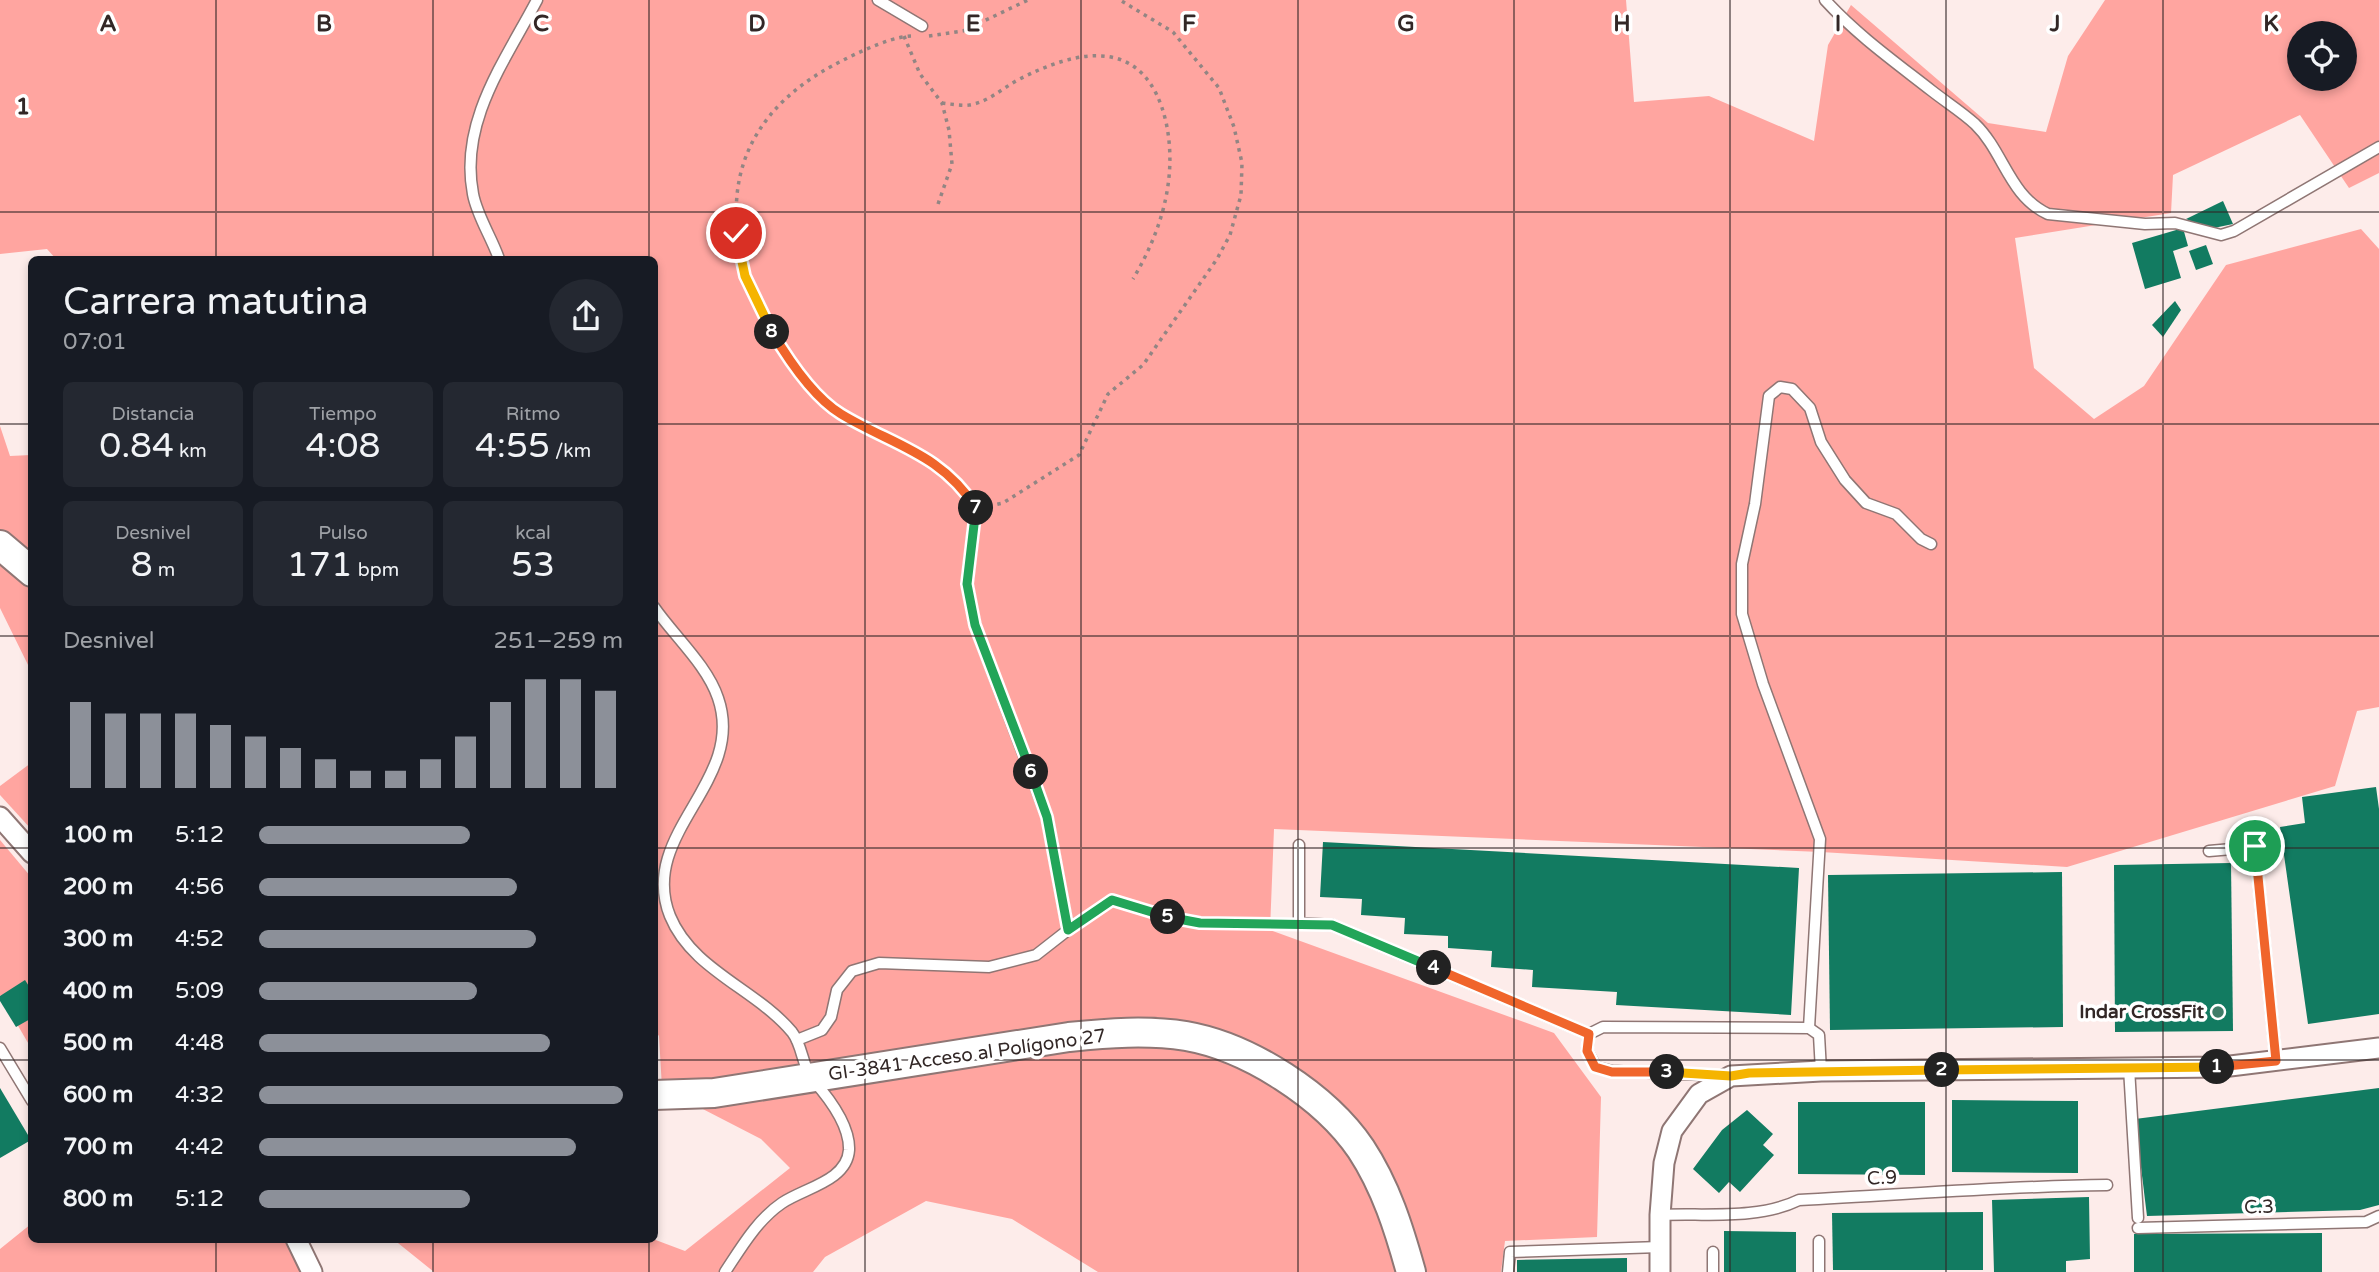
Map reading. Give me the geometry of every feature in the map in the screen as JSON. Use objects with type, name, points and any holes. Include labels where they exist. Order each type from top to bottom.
[{"type":"main road","points":[[0,545],[28,568]]},
{"type":"main road","name":"GI-3841 Acceso al Polígono 27","points":[[658,1095],[714,1093],[1069,1037],[1126,1031],[1188,1036],[1256,1060],[1314,1099],[1360,1148],[1389,1201],[1411,1272]]},
{"type":"street","points":[[0,817],[28,848]]},
{"type":"street","points":[[1660,1272],[1660,1214],[1664,1163],[1672,1131],[1699,1094],[1731,1076],[1821,1071],[2222,1067],[2379,1048]]},
{"type":"street","points":[[298,1243],[313,1272]]},
{"type":"lane","points":[[498,256],[473,197],[470,167],[473,132],[484,99],[537,0]]},
{"type":"lane","points":[[1825,0],[1853,30],[1974,123],[1995,147],[2019,194],[2033,208],[2048,214],[2145,225],[2175,223],[2221,235],[2234,231],[2379,148]]},
{"type":"lane","points":[[881,3],[924,31]]},
{"type":"lane","points":[[1809,1028],[1820,839],[1763,684],[1742,614],[1742,564],[1757,491],[1769,396],[1780,387],[1792,389],[1810,408],[1821,442],[1845,480],[1866,503],[1896,514],[1921,539],[1931,544]]},
{"type":"lane","points":[[797,1040],[822,1030],[831,1017],[837,990],[852,971],[879,963],[989,967],[1037,955],[1068,930],[1047,817],[975,625],[967,584],[976,508]]},
{"type":"lane","points":[[658,613],[705,671],[719,699],[723,729],[717,760],[702,795],[682,824],[666,856],[662,885],[671,917],[690,947],[710,966],[759,1000],[797,1040],[811,1078],[823,1090],[843,1124],[849,1149],[845,1167],[831,1178],[780,1204],[755,1229],[725,1272]]},
{"type":"lane","points":[[1298,845],[1298,923],[1332,925],[1589,1034],[1603,1027],[1809,1028],[1819,1035],[1821,1071]]},
{"type":"lane","points":[[2209,851],[2255,846],[2276,1061]]},
{"type":"lane","points":[[1589,1034],[1587,1051],[1595,1067],[1612,1072],[1731,1076]]},
{"type":"lane","points":[[0,1048],[28,1094]]},
{"type":"lane","name":"C.3","points":[[2129,1068],[2138,1223],[2366,1222],[2379,1216]]},
{"type":"lane","name":"C.9","points":[[1660,1214],[1759,1212],[1782,1208],[1799,1200],[1967,1192],[1999,1186],[2107,1185]]},
{"type":"lane","points":[[1819,1241],[1819,1272]]},
{"type":"lane","points":[[1508,1272],[1510,1252],[1660,1247]]},
{"type":"lane","points":[[1713,1252],[1713,1272]]},
{"type":"path","points":[[924,31],[963,31],[1028,0]]},
{"type":"path","points":[[916,36],[904,36],[838,62],[809,79],[760,128],[740,173],[735,199],[736,233],[745,276],[791,365],[839,413],[926,458],[960,483],[976,508],[1003,502],[1079,454],[1108,394],[1143,365],[1230,235],[1241,195],[1242,163],[1234,127],[1219,88],[1173,32],[1120,0]]},
{"type":"path","points":[[881,3],[904,36],[920,74],[943,103],[952,164],[937,206]]},
{"type":"path","points":[[943,103],[967,106],[992,98],[1041,70],[1105,54],[1126,60],[1145,76],[1162,105],[1171,144],[1170,176],[1166,201],[1152,248],[1133,279]]},
{"type":"path","points":[[1068,930],[1112,900],[1172,918],[1200,923],[1298,923]]},
{"type":"shaded area","points":[[0,0],[1626,0],[1634,102],[1709,96],[1814,141],[1828,45],[1851,5],[1988,123],[2046,132],[2068,56],[2105,0],[2379,0],[2379,173],[2349,188],[2300,115],[2173,175],[2171,213],[2015,238],[2034,368],[2094,419],[2144,386],[2226,265],[2361,229],[2379,249],[2379,707],[2357,711],[2335,786],[2067,867],[1821,852],[1274,829],[1270,930],[1554,1033],[1601,1097],[1597,1237],[1505,1241],[1501,1272],[1098,1272],[1012,1219],[926,1201],[825,1257],[813,1272],[434,1272],[398,1243],[658,1243],[658,1241],[685,1251],[790,1168],[761,1139],[662,1088],[658,1035],[658,256],[53,256],[47,249],[0,254]]},
{"type":"shaded area","points":[[0,426],[10,456],[28,455],[28,665],[0,608]]},
{"type":"shaded area","points":[[28,765],[28,826],[0,795],[0,786]]},
{"type":"shaded area","points":[[0,840],[28,873],[28,1043],[0,995]]},
{"type":"shaded area","points":[[28,1226],[28,1243],[288,1243],[303,1272],[0,1272],[0,1249]]},
{"type":"building","points":[[2223,201],[2233,224],[2209,229],[2186,219]]},
{"type":"building","points":[[2183,228],[2188,246],[2173,251],[2181,278],[2145,289],[2132,243]]},
{"type":"building","points":[[2206,245],[2213,264],[2196,270],[2189,251]]},
{"type":"building","points":[[2175,301],[2181,310],[2163,337],[2152,325]]},
{"type":"building","points":[[2376,787],[2379,809],[2379,1014],[2308,1024],[2280,827],[2305,823],[2302,797]]},
{"type":"building","points":[[1323,842],[1799,868],[1791,1015],[1616,1005],[1617,992],[1532,987],[1533,970],[1491,967],[1492,951],[1448,948],[1448,936],[1404,934],[1405,918],[1361,915],[1362,899],[1320,897]]},
{"type":"building","points":[[2231,863],[2233,1031],[2115,1032],[2114,865]]},
{"type":"building","points":[[2062,872],[2063,1027],[1830,1030],[1828,875]]},
{"type":"building","points":[[25,980],[28,985],[28,1020],[16,1027],[0,1001],[0,996]]},
{"type":"building","points":[[0,1088],[28,1135],[28,1142],[0,1158]]},
{"type":"building","points":[[2379,1088],[2379,1205],[2360,1210],[2147,1216],[2135,1119]]},
{"type":"building","points":[[1952,1100],[2078,1101],[2078,1173],[1952,1172]]},
{"type":"building","points":[[1798,1102],[1925,1102],[1925,1175],[1798,1174]]},
{"type":"building","points":[[1747,1110],[1773,1134],[1763,1145],[1774,1155],[1740,1192],[1729,1182],[1719,1193],[1693,1169],[1722,1130]]},
{"type":"building","points":[[2089,1197],[2090,1259],[2066,1261],[2066,1272],[1994,1272],[1992,1200]]},
{"type":"building","points":[[1983,1212],[1983,1270],[1833,1270],[1832,1213]]},
{"type":"building","points":[[1724,1231],[1796,1232],[1796,1272],[1724,1272]]},
{"type":"building","points":[[2322,1233],[2322,1272],[2134,1272],[2134,1234]]},
{"type":"building","points":[[1627,1258],[1627,1272],[1517,1272],[1517,1260]]},
{"type":"place","name":"Indar CrossFit","points":[[2218,1012]]},
{"type":"route","points":[[736,233],[745,276],[791,365],[839,413],[926,458],[960,483],[976,508],[967,584],[975,625],[1047,817],[1068,930],[1094,909],[1112,900],[1172,918],[1200,923],[1332,925],[1589,1034],[1587,1051],[1595,1067],[1612,1072],[1690,1072],[1731,1076],[1821,1071],[2222,1067],[2276,1061],[2255,846]]}]
